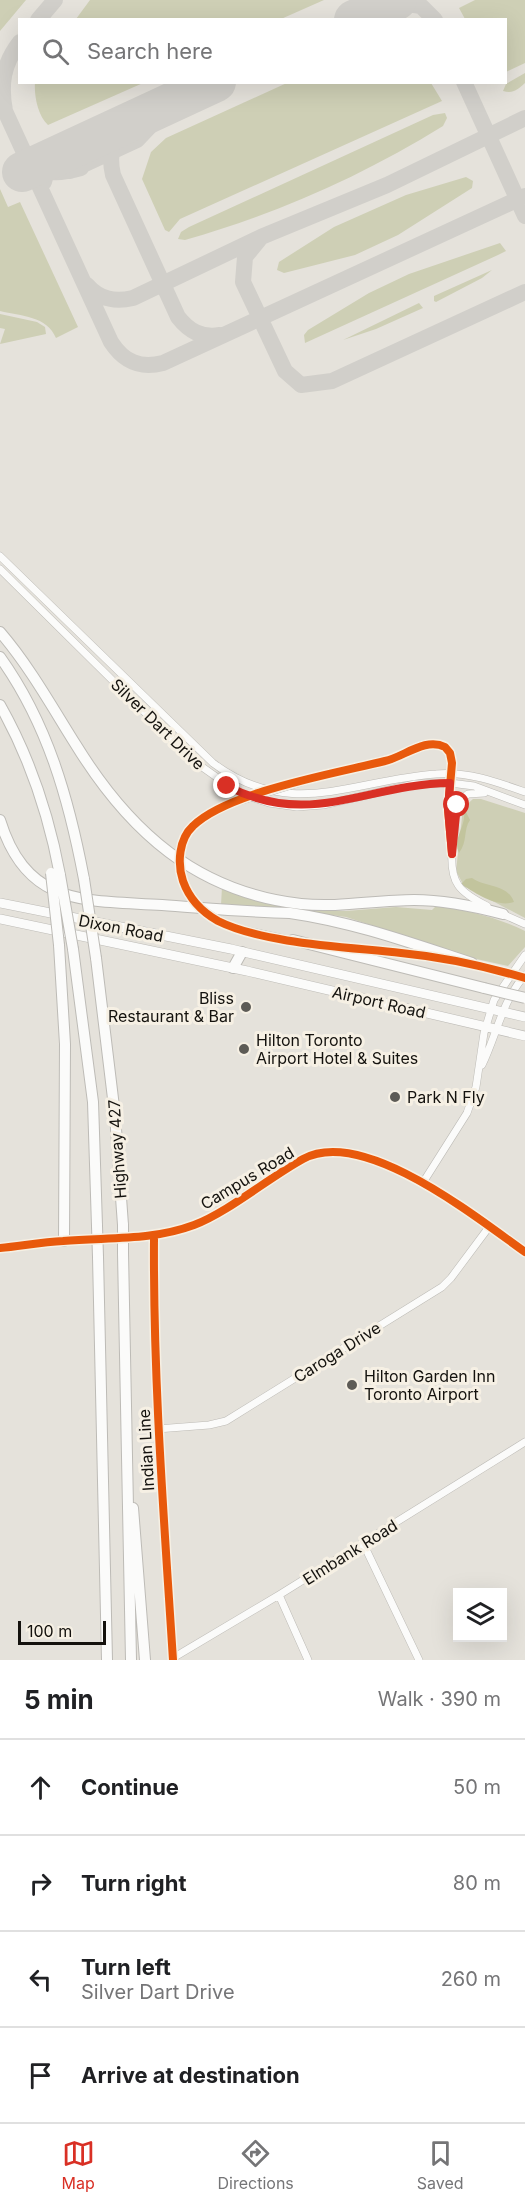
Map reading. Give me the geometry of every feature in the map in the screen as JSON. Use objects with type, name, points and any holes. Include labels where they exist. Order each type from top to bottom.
[{"type":"highway","points":[[0,632],[38,683],[77,747],[134,825],[163,849],[207,877],[249,893],[300,904],[346,906],[412,900],[448,902],[503,914]]},
{"type":"highway","name":"Highway 427","points":[[0,657],[28,702],[51,751],[66,797],[84,879],[96,958],[115,1115],[123,1225],[131,1660]]},
{"type":"highway","name":"Highway 427","points":[[0,705],[28,763],[50,827],[55,874],[73,949],[93,1102],[107,1660]]},
{"type":"highway","points":[[0,820],[14,856],[38,879],[69,897],[101,903],[290,914],[322,918],[352,924],[471,963]]},
{"type":"highway","points":[[55,874],[65,1044],[64,1241]]},
{"type":"highway","points":[[293,940],[525,998]]},
{"type":"highway","points":[[233,968],[242,952]]},
{"type":"highway","points":[[126,1438],[145,1660]]},
{"type":"main road","name":"Dixon Road","points":[[0,903],[242,952]]},
{"type":"main road","name":"Dixon Road","points":[[0,919],[233,968]]},
{"type":"main road","name":"Airport Road","points":[[242,952],[525,1017]]},
{"type":"main road","name":"Airport Road","points":[[233,968],[525,1036]]},
{"type":"street","name":"Silver Dart Drive","points":[[0,556],[213,763],[238,780],[288,794],[304,794],[400,778],[451,774],[493,781],[525,792]]},
{"type":"street","name":"Silver Dart Drive","points":[[0,569],[195,762],[227,786],[254,799],[291,806],[324,805],[414,784],[450,783],[474,786],[525,805]]},
{"type":"street","points":[[97,665],[105,658]]},
{"type":"street","points":[[452,854],[448,809],[450,753],[445,747],[434,744],[386,761],[335,771],[233,802],[199,820],[185,836],[180,856],[180,870],[188,893],[207,915],[249,931],[293,940],[471,963],[525,976]]},
{"type":"street","points":[[492,794],[473,792],[460,801],[456,811],[451,870],[458,886],[476,901],[525,924]]},
{"type":"street","points":[[481,1067],[486,1026],[491,1009],[497,994],[525,955]]},
{"type":"street","points":[[424,1181],[467,1113],[481,1067],[502,1012],[513,989],[525,976]]},
{"type":"street","name":"Campus Road","points":[[0,1248],[64,1241],[153,1237],[196,1224],[304,1158],[325,1151],[343,1151],[424,1181],[525,1252]]},
{"type":"street","name":"Caroga Drive","points":[[158,1429],[209,1425],[226,1420],[441,1287],[451,1278],[489,1227]]},
{"type":"street","name":"Indian Line","points":[[153,1237],[153,1332],[173,1659]]},
{"type":"street","name":"Elmbank Road","points":[[173,1659],[525,1442]]},
{"type":"street","points":[[363,1543],[419,1660]]},
{"type":"street","points":[[279,1595],[308,1660]]},
{"type":"green space","points":[[0,0],[26,0],[0,31]]},
{"type":"green space","points":[[90,0],[324,0],[283,18],[77,18]]},
{"type":"green space","points":[[475,0],[525,0],[525,63],[507,72],[507,18],[464,18],[459,8]]},
{"type":"green space","points":[[525,73],[525,83],[520,88],[512,92],[503,91],[507,83]]},
{"type":"green space","points":[[35,84],[141,84],[48,125],[37,106]]},
{"type":"green space","points":[[285,84],[432,84],[442,101],[180,219],[169,232],[165,230],[142,179],[151,152],[166,138]]},
{"type":"green space","points":[[445,113],[447,118],[443,126],[350,177],[253,218],[185,240],[178,239],[181,232],[189,227],[433,115]]},
{"type":"green space","points":[[466,177],[473,181],[472,188],[398,235],[355,255],[284,273],[277,270],[279,262],[334,227],[406,195]]},
{"type":"green space","points":[[0,189],[8,207],[20,202],[78,327],[56,338],[52,331],[40,321],[0,311]]},
{"type":"green space","points":[[500,243],[506,251],[305,343],[304,335],[308,330],[369,293],[409,274]]},
{"type":"green space","points":[[492,270],[482,278],[434,301],[434,296]]},
{"type":"green space","points":[[419,303],[423,308],[376,329],[343,340]]},
{"type":"green space","points":[[0,314],[37,322],[45,327],[46,334],[0,344],[5,329],[0,328]]},
{"type":"green space","points":[[473,799],[481,799],[525,813],[525,918],[464,886],[456,871],[463,808]]},
{"type":"green space","points":[[466,812],[470,820],[464,844],[459,853],[457,843]]},
{"type":"green space","points":[[472,878],[507,892],[514,902],[493,901],[461,884],[466,879]]},
{"type":"green space","points":[[222,887],[314,910],[346,911],[396,907],[432,910],[436,906],[459,910],[492,918],[525,931],[525,947],[508,966],[472,958],[346,917],[303,911],[221,905]]},
{"type":"taxiway","points":[[40,18],[55,0]]},
{"type":"taxiway","points":[[393,2],[421,6],[433,18]]},
{"type":"taxiway","points":[[18,45],[6,66],[4,75],[5,111],[111,342],[121,355],[133,362],[147,365],[163,363],[525,196]]},
{"type":"taxiway","points":[[465,84],[525,216]]},
{"type":"taxiway","points":[[70,171],[137,140],[174,101]]},
{"type":"taxiway","points":[[87,285],[97,294],[108,299],[133,298],[261,237],[387,185],[525,118]]},
{"type":"taxiway","points":[[136,119],[114,143],[111,158],[113,175],[178,317],[196,332],[220,335]]},
{"type":"taxiway","points":[[44,182],[48,167],[58,154]]},
{"type":"taxiway","points":[[28,158],[46,171],[66,172],[81,168]]},
{"type":"taxiway","points":[[259,240],[245,257],[243,282],[285,371],[301,385],[332,381],[525,292]]},
{"type":"runway","points":[[358,18],[397,0]]},
{"type":"runway","points":[[22,172],[212,84]]},
{"type":"cycle path","points":[[452,854],[448,809],[452,763],[450,753],[445,747],[430,744],[392,759],[284,785],[231,803],[209,814],[188,831],[180,852],[180,867],[183,881],[197,904],[218,921],[237,929],[282,940],[448,960],[525,978]]},
{"type":"cycle path","points":[[0,1248],[129,1238],[178,1230],[221,1212],[303,1159],[328,1152],[356,1155],[387,1165],[418,1180],[478,1218],[525,1252]]},
{"type":"cycle path","points":[[154,1237],[157,1396],[173,1660]]},
{"type":"place","name":"Bliss Restaurant & Bar","points":[[246,1007]]},
{"type":"place","name":"Hilton Toronto Airport Hotel & Suites","points":[[244,1049]]},
{"type":"place","name":"Park N Fly","points":[[395,1097]]},
{"type":"place","name":"Hilton Garden Inn Toronto Airport","points":[[352,1385]]},
{"type":"route","points":[[227,786],[254,799],[297,807],[324,805],[414,784],[450,783],[448,809],[452,854],[457,805]]}]
